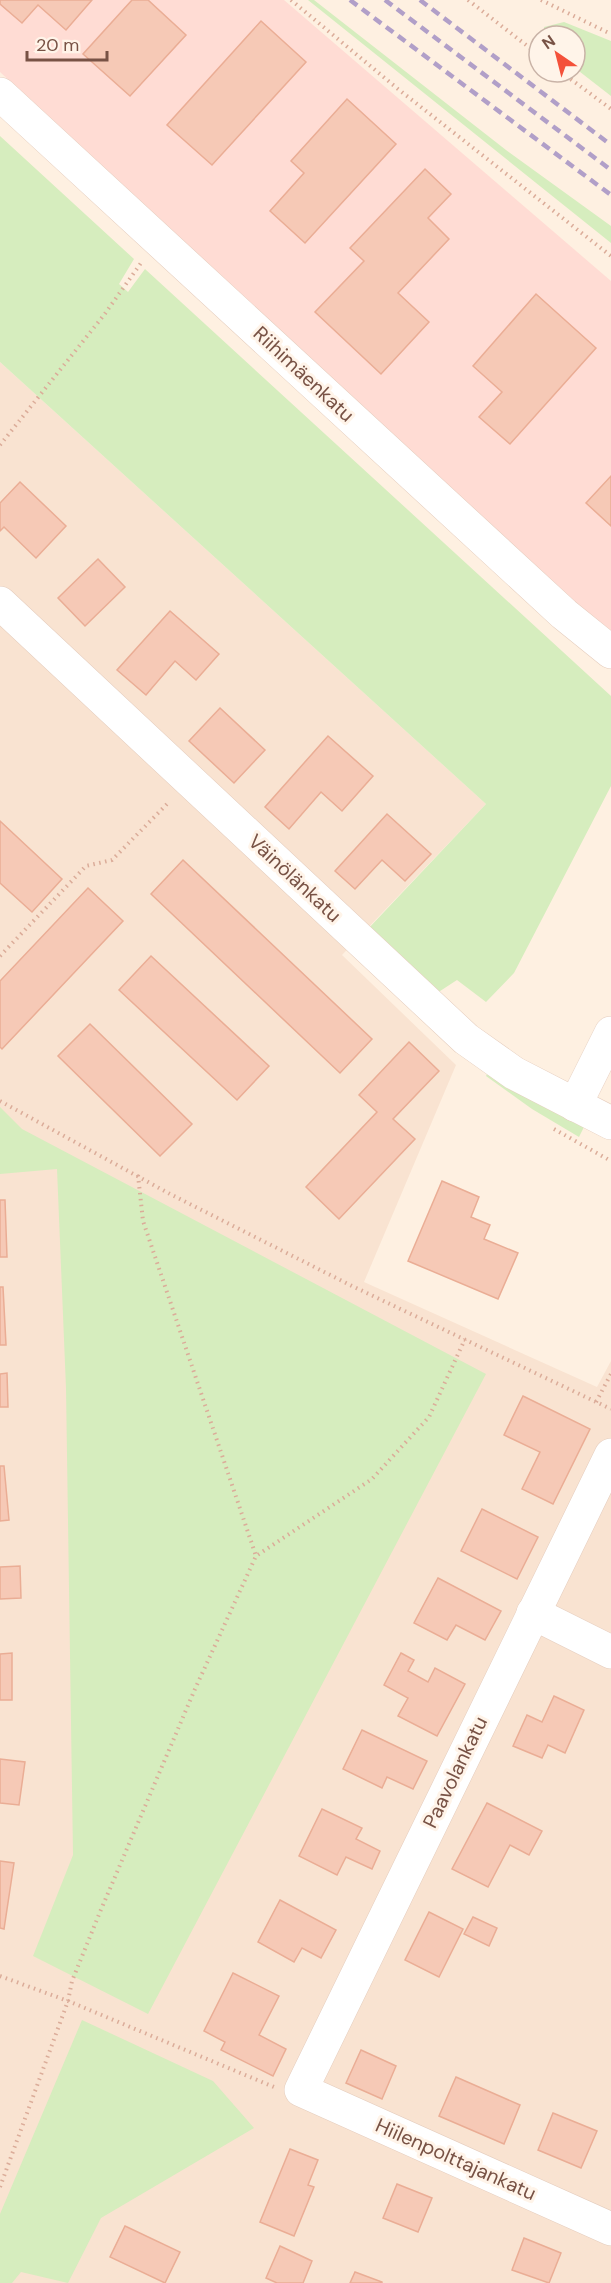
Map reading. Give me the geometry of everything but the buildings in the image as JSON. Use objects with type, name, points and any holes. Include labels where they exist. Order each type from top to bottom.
[{"type":"street","name":"Riihimäenkatu","points":[[0,94],[564,614],[611,652]]},
{"type":"street","name":"Väinölänkatu","points":[[0,603],[466,1039],[514,1073],[611,1123]]},
{"type":"street","points":[[575,1105],[611,1033]]},
{"type":"street","name":"Paavolankatu","points":[[301,2090],[611,1455]]},
{"type":"street","points":[[533,1613],[611,1652]]},
{"type":"street","name":"Hiilenpolttajankatu","points":[[301,2090],[611,2229]]},
{"type":"path","points":[[291,0],[398,89],[611,256]]},
{"type":"path","points":[[468,0],[527,46]]},
{"type":"path","points":[[542,0],[611,34]]},
{"type":"path","points":[[577,84],[611,109]]},
{"type":"path","points":[[0,445],[105,315],[145,258]]},
{"type":"path","points":[[0,956],[86,866],[112,860],[176,795]]},
{"type":"path","points":[[0,1101],[352,1286],[611,1409]]},
{"type":"path","points":[[138,1175],[143,1221],[256,1556]]},
{"type":"path","points":[[0,2187],[68,2001],[72,1981],[100,1911],[195,1689],[256,1556],[372,1479],[429,1417],[465,1339]]},
{"type":"path","points":[[596,1402],[611,1374]]},
{"type":"path","points":[[0,1976],[68,2001],[279,2089],[301,2090]]},
{"type":"shaded area","points":[[0,0],[284,0],[611,281],[611,637],[0,72]]},
{"type":"shaded area","points":[[0,362],[486,804],[342,955],[456,1065],[364,1282],[597,1387],[611,1361],[611,2283],[0,2283]]},
{"type":"green space","points":[[308,0],[314,0],[506,150],[611,226],[611,243]]},
{"type":"green space","points":[[587,31],[611,41],[611,96],[587,77]]},
{"type":"green space","points":[[0,136],[134,259],[119,284],[128,292],[145,269],[611,696],[611,786],[514,973],[486,1002],[457,980],[434,995],[367,930],[486,804],[0,362]]},
{"type":"green space","points":[[488,1072],[586,1123],[579,1137],[532,1109],[486,1076]]},
{"type":"green space","points":[[0,1107],[22,1129],[486,1374],[148,2014],[33,1956],[73,1855],[66,1388],[57,1169],[0,1174]]},
{"type":"green space","points":[[82,2020],[213,2081],[254,2128],[101,2218],[68,2283],[21,2272],[12,2283],[0,2283],[0,2214]]},
{"type":"railway","points":[[350,0],[611,195]]},
{"type":"railway","points":[[385,0],[611,170]]},
{"type":"railway","points":[[420,0],[611,145]]}]
